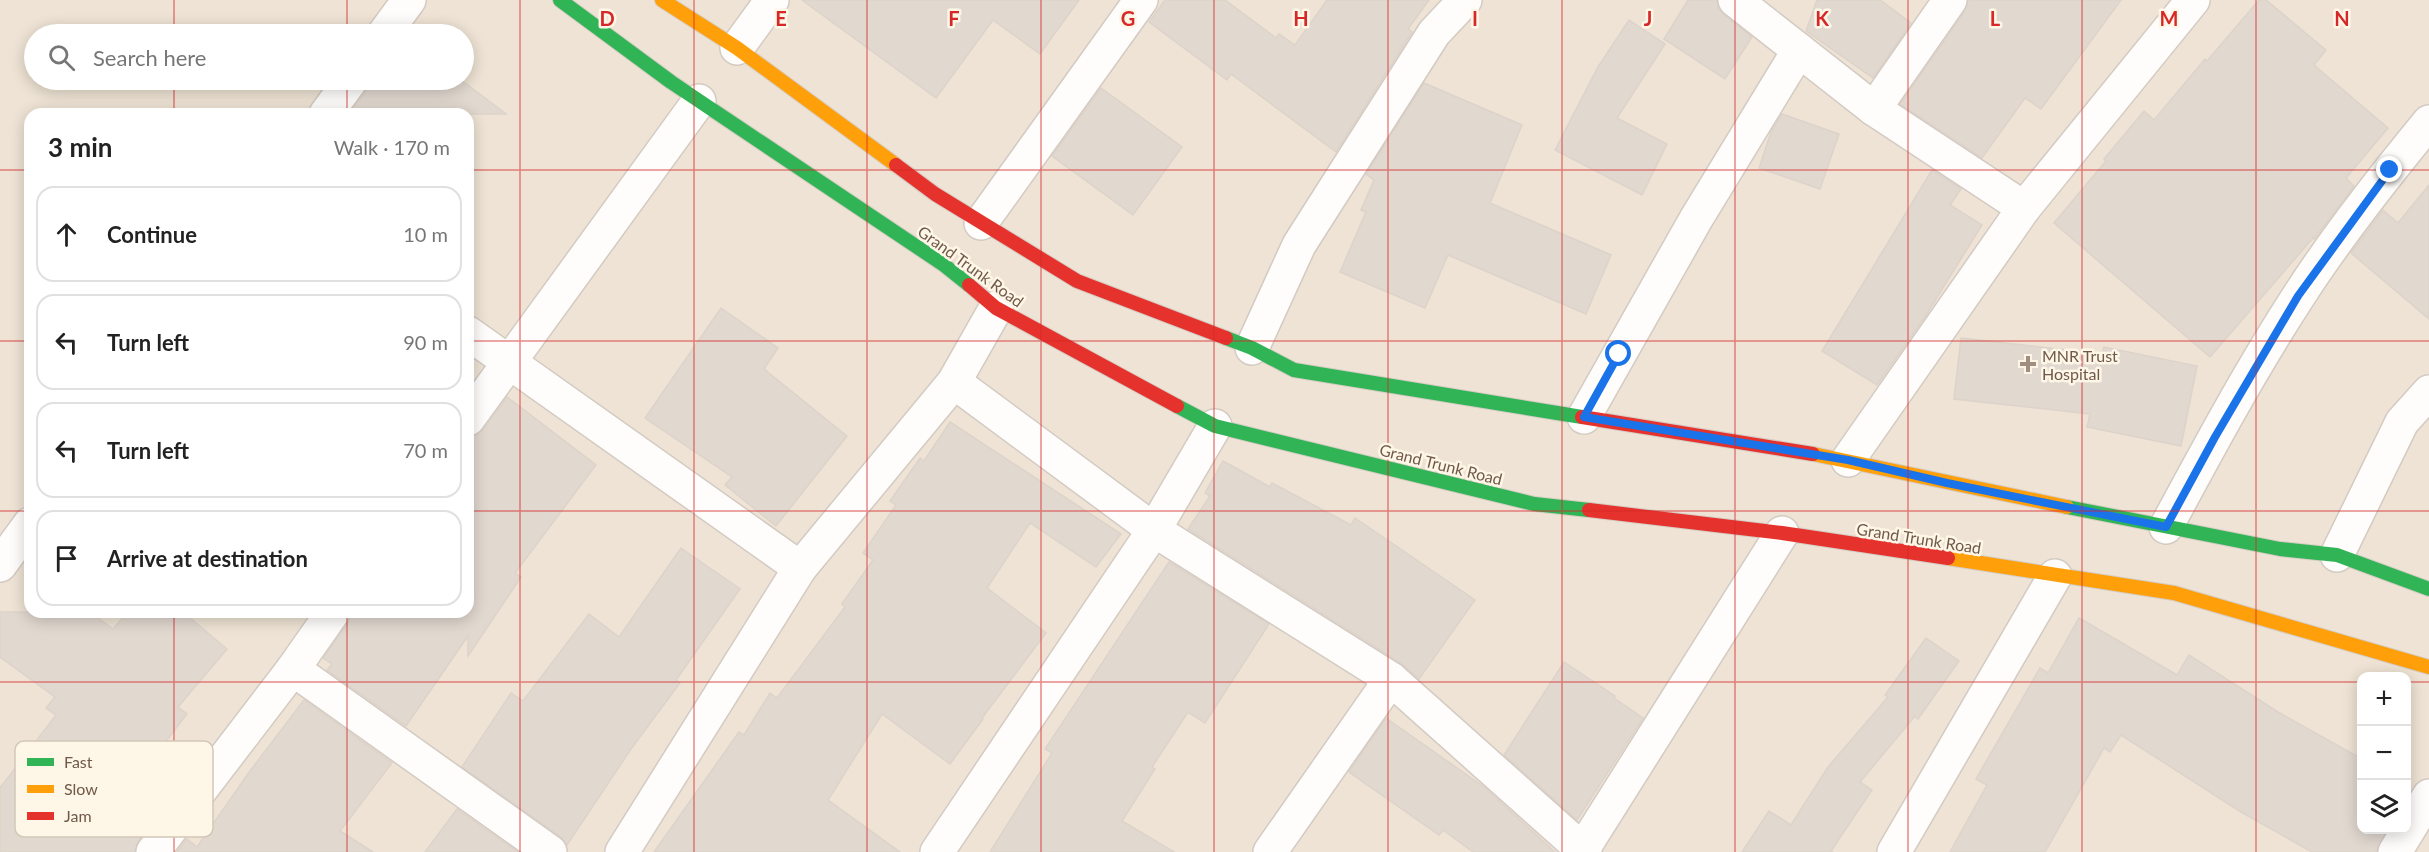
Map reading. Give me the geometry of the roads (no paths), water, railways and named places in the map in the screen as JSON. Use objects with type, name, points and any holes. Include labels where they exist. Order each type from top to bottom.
[{"type":"main road","name":"Grand Trunk Road","points":[[560,0],[699,101],[944,265],[996,308],[1215,426],[1534,504],[1782,533],[2174,593],[2429,667]]},
{"type":"main road","points":[[662,0],[737,48],[934,194],[1077,281],[1252,348],[1294,370],[1848,460],[1947,483],[2166,527],[2280,549],[2337,555],[2429,589]]},
{"type":"street","points":[[391,24],[409,0]]},
{"type":"street","points":[[737,48],[772,0]]},
{"type":"street","points":[[981,223],[1141,0]]},
{"type":"street","points":[[1252,348],[1299,245],[1434,33],[1465,0]]},
{"type":"street","points":[[1735,0],[1874,109],[2024,208]]},
{"type":"street","points":[[1874,109],[1950,0]]},
{"type":"street","points":[[1848,460],[2024,208],[2193,0]]},
{"type":"street","points":[[1584,417],[1696,219],[1799,50]]},
{"type":"street","points":[[330,108],[344,90]]},
{"type":"street","points":[[474,410],[699,101]]},
{"type":"street","points":[[2166,527],[2215,437],[2298,296],[2390,170],[2429,122]]},
{"type":"street","points":[[622,852],[800,568],[954,382],[996,308]]},
{"type":"street","points":[[474,337],[800,568]]},
{"type":"street","points":[[954,382],[1154,530],[1391,679],[1583,851],[1782,533]]},
{"type":"street","points":[[2337,555],[2402,422],[2429,392]]},
{"type":"street","points":[[937,852],[1154,530],[1215,426]]},
{"type":"street","points":[[0,566],[24,532]]},
{"type":"street","points":[[1894,852],[2055,576]]},
{"type":"street","points":[[213,774],[329,618]]},
{"type":"street","points":[[293,669],[550,852]]},
{"type":"street","points":[[1270,852],[1391,679]]},
{"type":"street","points":[[2395,852],[2429,796]]},
{"type":"street","points":[[153,852],[164,837]]},
{"type":"place","name":"MNR Trust Hospital","points":[[2028,364]]}]
